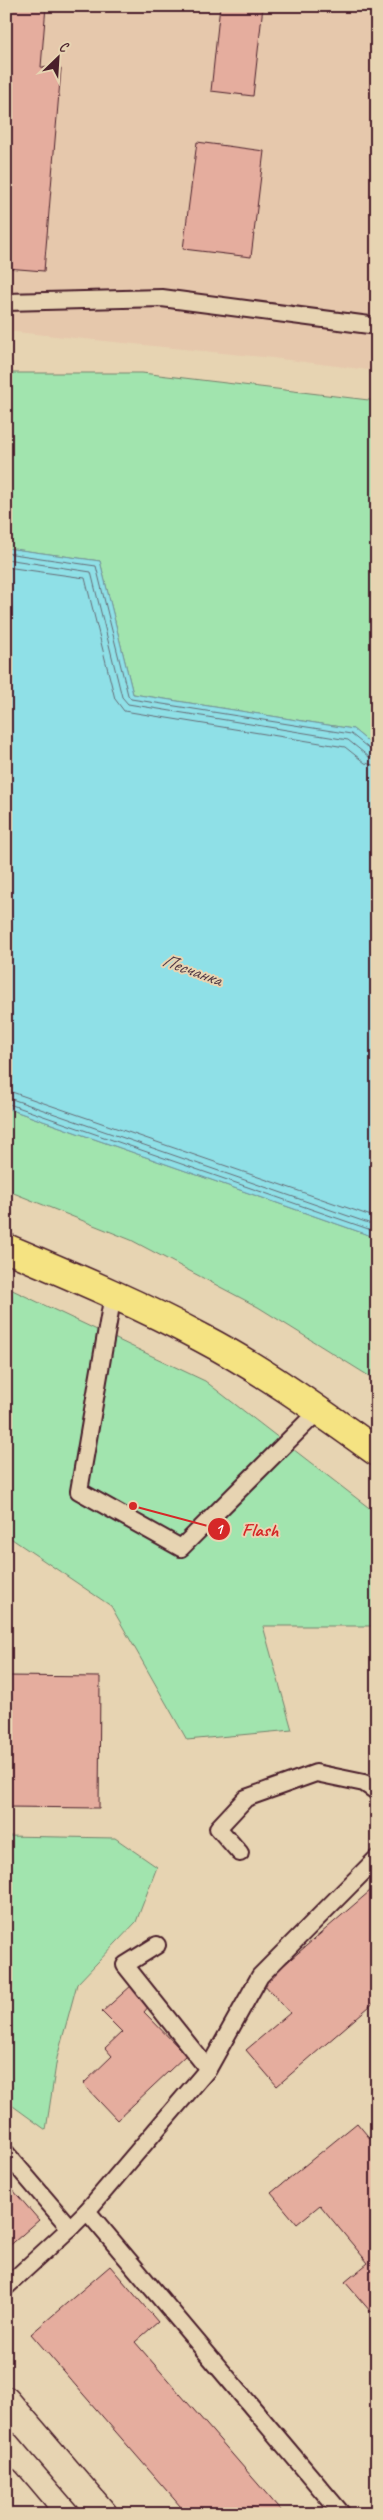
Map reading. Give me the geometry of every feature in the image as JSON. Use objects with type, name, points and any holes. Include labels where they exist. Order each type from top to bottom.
[{"type":"highway","points":[[6,1248],[113,1294],[203,1338],[319,1410],[377,1452]]},
{"type":"street","points":[[6,2401],[103,2514]]},
{"type":"street","points":[[6,2482],[33,2514]]},
{"type":"lane","points":[[6,302],[162,298],[377,326]]},
{"type":"lane","points":[[113,1294],[79,1491],[181,1548],[319,1410]]},
{"type":"lane","points":[[240,1853],[218,1828],[246,1798],[316,1773],[364,1783],[377,1792]]},
{"type":"lane","points":[[6,2287],[87,2211],[208,2069],[260,1976],[377,1858]]},
{"type":"lane","points":[[156,1945],[125,1965],[208,2069]]},
{"type":"lane","points":[[6,2153],[70,2228]]},
{"type":"lane","points":[[87,2211],[342,2514]]},
{"type":"shaded area","points":[[6,6],[377,6],[377,371],[273,358],[6,331]]},
{"type":"green space","points":[[6,373],[142,373],[377,401],[377,749],[353,729],[133,694],[100,561],[6,548]]},
{"type":"green space","points":[[6,1108],[377,1238],[377,1381],[258,1307],[131,1240],[6,1190]]},
{"type":"green space","points":[[6,1287],[205,1381],[377,1514],[377,1626],[263,1626],[292,1730],[187,1740],[111,1606],[6,1535]]},
{"type":"green space","points":[[6,1836],[115,1838],[157,1867],[136,1922],[77,1984],[57,2058],[46,2130],[6,2101]]},
{"type":"water","name":"Песчанка","points":[[6,548],[100,561],[133,694],[353,729],[377,749],[377,1238],[6,1108]]},
{"type":"building","points":[[6,6],[46,6],[41,67],[61,69],[44,271],[6,268]]},
{"type":"building","points":[[220,6],[263,6],[253,96],[211,91]]},
{"type":"building","points":[[197,142],[264,151],[251,257],[183,249]]},
{"type":"building","points":[[6,1676],[100,1677],[99,1808],[6,1807]]},
{"type":"building","points":[[377,1885],[377,2000],[277,2086],[246,2050],[290,2013],[263,1983]]},
{"type":"building","points":[[132,1985],[150,2005],[144,2012],[186,2055],[117,2120],[83,2084],[112,2056],[105,2048],[122,2032],[102,2012]]},
{"type":"building","points":[[357,2123],[377,2147],[377,2308],[371,2312],[345,2282],[368,2263],[320,2205],[297,2224],[271,2193]]},
{"type":"building","points":[[6,2182],[39,2220],[6,2249]]},
{"type":"building","points":[[110,2266],[158,2322],[135,2342],[284,2514],[187,2514],[31,2334]]},
{"type":"place","name":"Flash","points":[[133,1506]]}]
